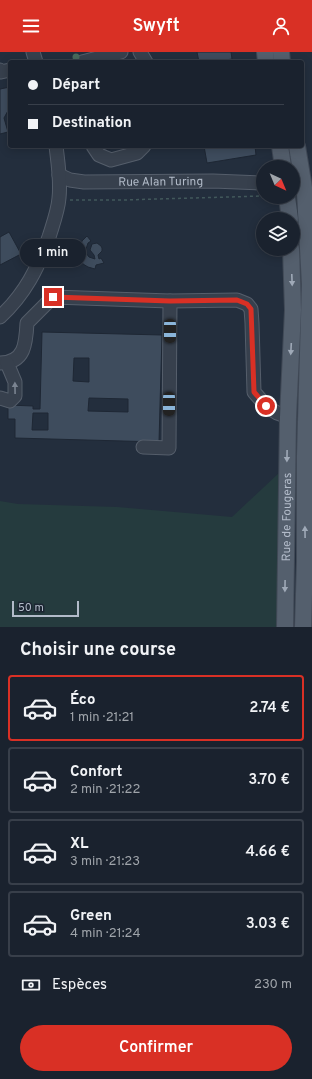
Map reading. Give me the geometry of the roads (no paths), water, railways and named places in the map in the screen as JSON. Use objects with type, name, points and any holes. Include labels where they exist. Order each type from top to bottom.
[{"type":"main road","points":[[280,148],[282,160]]},
{"type":"main road","name":"Rue de Fougeras","points":[[297,148],[305,194],[306,234],[310,284],[310,413],[303,627]]},
{"type":"main road","name":"Rue de Fougeras","points":[[285,627],[288,412],[293,310],[291,256]]},
{"type":"main road","points":[[288,412],[310,413]]},
{"type":"street","points":[[90,60],[121,52]]},
{"type":"street","points":[[0,317],[24,290],[41,260],[54,224],[59,198],[59,174],[56,148]]},
{"type":"street","points":[[94,148],[98,154],[111,160],[137,153],[142,148]]},
{"type":"street","name":"Rue Alan Turing","points":[[59,174],[70,180],[84,182],[213,181],[256,183]]},
{"type":"street","name":"Rue de Fougeras","points":[[298,204],[306,234]]},
{"type":"street","points":[[0,398],[10,401],[15,396],[15,382],[4,363],[19,357],[26,343],[28,323],[53,297],[170,301],[237,300],[247,304],[251,309],[254,392],[266,406],[277,413],[288,412]]},
{"type":"street","points":[[143,447],[169,448],[170,301]]}]
